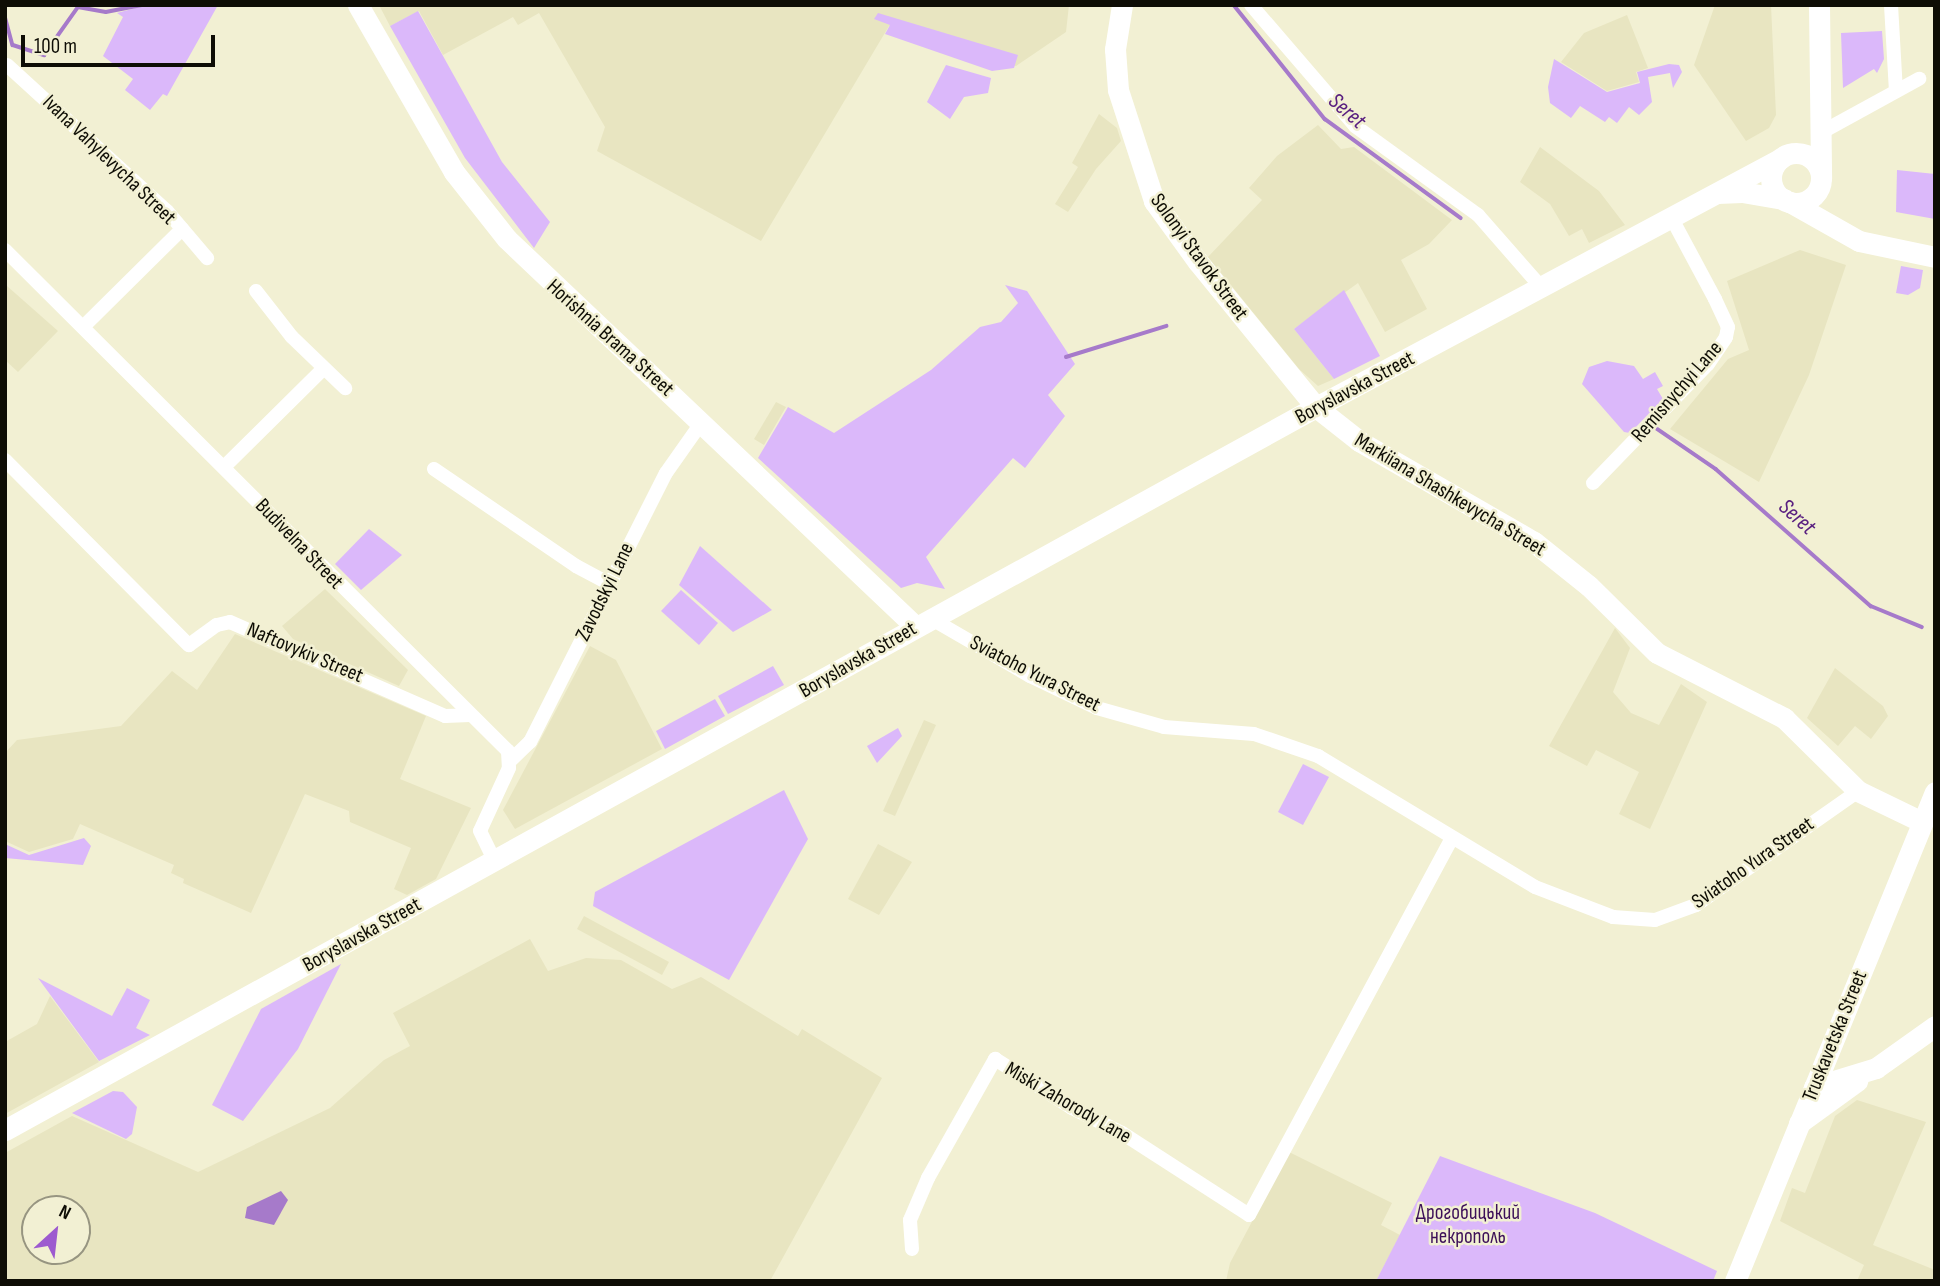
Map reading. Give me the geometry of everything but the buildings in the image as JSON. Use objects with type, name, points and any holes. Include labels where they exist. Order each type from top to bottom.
[{"type":"street","name":"Horishnia Brama Street","points":[[358,5],[436,145],[489,218],[568,301],[923,622]]},
{"type":"street","name":"Solonyi Stavok Street","points":[[1122,5],[1115,49],[1118,90],[1154,201],[1192,255],[1316,407]]},
{"type":"street","points":[[1251,5],[1355,126],[1478,215],[1541,287]]},
{"type":"street","points":[[1819,5],[1821,181],[1809,199],[1787,201],[1772,180],[1783,157],[1807,155],[1819,167],[1821,181],[1826,211],[1839,230]]},
{"type":"street","points":[[1891,5],[1896,91]]},
{"type":"street","name":"Ivana Vahylevycha Street","points":[[8,65],[182,229],[207,258]]},
{"type":"street","points":[[1822,132],[1919,79]]},
{"type":"street","name":"Boryslavska Street","points":[[5,1130],[495,862],[923,622],[1316,407],[1783,157],[1822,132]]},
{"type":"street","name":"Boryslavska Street","points":[[1712,193],[1742,192],[1787,201],[1859,241],[1935,257]]},
{"type":"street","name":"Remisnychyi Lane","points":[[1593,483],[1708,363],[1726,337],[1728,327],[1671,216]]},
{"type":"street","points":[[84,326],[182,229]]},
{"type":"street","name":"Budivelna Street","points":[[5,250],[500,743],[510,761]]},
{"type":"street","points":[[256,292],[323,369],[345,388]]},
{"type":"street","points":[[224,467],[323,369]]},
{"type":"street","name":"Markiiana Shashkevycha Street","points":[[1316,407],[1359,441],[1534,542],[1589,586],[1657,653],[1784,718],[1858,790],[1922,822]]},
{"type":"street","name":"Zavodskyi Lane","points":[[510,761],[530,742],[666,472],[702,422]]},
{"type":"street","name":"Naftovykiv Street","points":[[5,460],[189,645],[217,625],[238,624],[445,716],[470,715]]},
{"type":"street","points":[[434,469],[610,584]]},
{"type":"street","name":"Sviatoho Yura Street","points":[[923,622],[1097,708],[1164,727],[1254,734],[1303,750],[1452,838],[1568,902],[1613,917],[1655,920],[1696,905],[1858,790]]},
{"type":"street","points":[[495,862],[481,835],[481,825],[510,761]]},
{"type":"street","name":"Truskavetska Street","points":[[1735,1281],[1935,792]]},
{"type":"street","name":"Miski Zahorody Lane","points":[[912,1249],[910,1220],[928,1178],[995,1059],[1072,1108],[1122,1133],[1249,1215],[1452,838]]},
{"type":"street","points":[[1799,1123],[1863,1073],[1935,1027]]},
{"type":"street","points":[[1824,1063],[1863,1073]]},
{"type":"street","points":[[1814,1087],[1863,1073]]},
{"type":"shaded area","points":[[379,5],[1069,5],[1066,32],[1016,66],[889,26],[761,241],[597,151],[605,127],[539,13],[518,25],[513,17],[443,55],[419,11],[390,26]]},
{"type":"shaded area","points":[[1715,5],[1771,5],[1776,115],[1769,128],[1746,141],[1694,65]]},
{"type":"shaded area","points":[[1627,15],[1648,68],[1636,72],[1639,82],[1607,91],[1561,62],[1584,33]]},
{"type":"shaded area","points":[[1099,114],[1117,128],[1121,141],[1096,169],[1068,212],[1055,204],[1078,167],[1072,163]]},
{"type":"shaded area","points":[[1318,125],[1341,149],[1354,147],[1452,220],[1429,244],[1401,260],[1427,309],[1385,332],[1358,283],[1294,329],[1334,379],[1318,386],[1299,369],[1208,257],[1262,200],[1249,188],[1277,156]]},
{"type":"shaded area","points":[[1540,147],[1599,191],[1625,225],[1589,243],[1582,229],[1569,236],[1550,204],[1520,182]]},
{"type":"shaded area","points":[[1800,250],[1846,265],[1809,375],[1759,482],[1670,429],[1728,359],[1749,350],[1727,281]]},
{"type":"shaded area","points":[[7,286],[58,331],[18,372],[5,360]]},
{"type":"shaded area","points":[[776,402],[786,407],[764,445],[754,439]]},
{"type":"shaded area","points":[[325,589],[408,670],[399,686],[293,639],[282,626]]},
{"type":"shaded area","points":[[1615,628],[1630,648],[1613,692],[1631,713],[1659,725],[1681,684],[1707,702],[1650,829],[1619,814],[1639,772],[1596,750],[1587,766],[1549,746]]},
{"type":"shaded area","points":[[235,634],[426,716],[400,779],[471,808],[436,879],[407,895],[394,889],[411,848],[350,822],[349,811],[305,794],[251,913],[183,883],[184,879],[171,873],[174,865],[80,824],[73,839],[29,852],[5,841],[5,753],[17,740],[121,726],[172,671],[197,690]]},
{"type":"shaded area","points":[[590,646],[616,660],[662,749],[515,829],[503,810]]},
{"type":"shaded area","points":[[1835,668],[1883,706],[1888,716],[1871,739],[1855,726],[1838,746],[1807,718]]},
{"type":"shaded area","points":[[924,720],[936,725],[895,816],[883,811]]},
{"type":"shaded area","points":[[878,844],[912,862],[879,915],[848,899]]},
{"type":"shaded area","points":[[584,916],[669,962],[662,975],[577,929]]},
{"type":"shaded area","points":[[530,939],[548,971],[586,958],[621,960],[672,989],[701,977],[798,1036],[802,1029],[882,1078],[770,1281],[5,1281],[5,1153],[72,1116],[198,1172],[330,1108],[384,1060],[410,1046],[393,1013]]},
{"type":"shaded area","points":[[50,996],[99,1062],[5,1114],[5,1042],[37,1024]]},
{"type":"shaded area","points":[[1857,1100],[1926,1122],[1873,1245],[1935,1270],[1935,1281],[1857,1281],[1864,1265],[1780,1221],[1792,1188],[1805,1193],[1835,1116]]},
{"type":"shaded area","points":[[1289,1152],[1392,1203],[1381,1225],[1400,1235],[1376,1281],[1226,1281],[1230,1263]]},
{"type":"shaded area","points":[[281,1191],[288,1200],[274,1225],[245,1218],[247,1207]]},
{"type":"green space","points":[[147,5],[218,5],[167,96],[163,94],[150,110],[125,90],[133,79],[103,56],[123,17],[117,13]]},
{"type":"green space","points":[[418,11],[502,162],[550,222],[534,248],[465,158],[390,26]]},
{"type":"green space","points":[[878,13],[1018,55],[1014,68],[992,71],[885,34],[890,25],[874,19]]},
{"type":"green space","points":[[1882,31],[1884,59],[1877,73],[1874,69],[1843,88],[1841,33]]},
{"type":"green space","points":[[1554,59],[1607,92],[1640,83],[1637,72],[1669,64],[1679,65],[1682,72],[1673,88],[1670,73],[1648,77],[1652,102],[1639,115],[1629,107],[1617,123],[1609,117],[1605,122],[1580,106],[1571,118],[1550,103],[1548,87]]},
{"type":"green space","points":[[946,65],[991,78],[988,93],[964,97],[950,119],[927,102]]},
{"type":"green space","points":[[1897,170],[1935,174],[1935,219],[1896,212]]},
{"type":"green space","points":[[1901,266],[1923,270],[1920,288],[1908,295],[1896,293]]},
{"type":"green space","points":[[1005,285],[1027,291],[1075,364],[1048,395],[1065,416],[1025,468],[1013,458],[926,557],[945,589],[917,583],[901,588],[758,458],[788,407],[834,433],[931,370],[980,327],[1001,322],[1018,303]]},
{"type":"green space","points":[[1344,290],[1380,356],[1334,379],[1294,329]]},
{"type":"green space","points":[[1607,361],[1634,366],[1643,379],[1655,372],[1663,386],[1657,389],[1663,399],[1630,433],[1624,432],[1582,384],[1589,367]]},
{"type":"green space","points":[[369,529],[402,555],[361,590],[335,564]]},
{"type":"green space","points":[[700,546],[772,610],[733,632],[679,585]]},
{"type":"green space","points":[[681,590],[718,623],[699,645],[661,611]]},
{"type":"green space","points":[[773,666],[784,685],[728,714],[718,696]]},
{"type":"green space","points":[[715,699],[725,716],[665,749],[656,731]]},
{"type":"green space","points":[[898,728],[902,736],[877,763],[867,746]]},
{"type":"green space","points":[[1303,764],[1329,777],[1303,825],[1278,812]]},
{"type":"green space","points":[[784,790],[808,839],[729,980],[593,906],[595,892]]},
{"type":"green space","points":[[84,838],[91,846],[83,865],[5,858],[5,844],[29,855]]},
{"type":"green space","points":[[341,964],[298,1049],[243,1121],[212,1105],[261,1009]]},
{"type":"green space","points":[[38,978],[112,1016],[127,988],[150,1000],[136,1028],[150,1035],[99,1061]]},
{"type":"green space","points":[[113,1091],[123,1092],[137,1107],[132,1134],[126,1139],[72,1113]]},
{"type":"green space","name":"Дрогобицький некрополь","points":[[1440,1156],[1595,1213],[1717,1271],[1713,1281],[1376,1281]]},
{"type":"waterway","points":[[5,16],[13,45],[44,55],[78,7],[106,12],[141,5]]},
{"type":"waterway","name":"Seret","points":[[1234,5],[1325,119],[1461,218]]},
{"type":"waterway","points":[[1066,357],[1166,326]]},
{"type":"waterway","name":"Seret","points":[[1653,426],[1716,469],[1871,606],[1922,627]]}]
